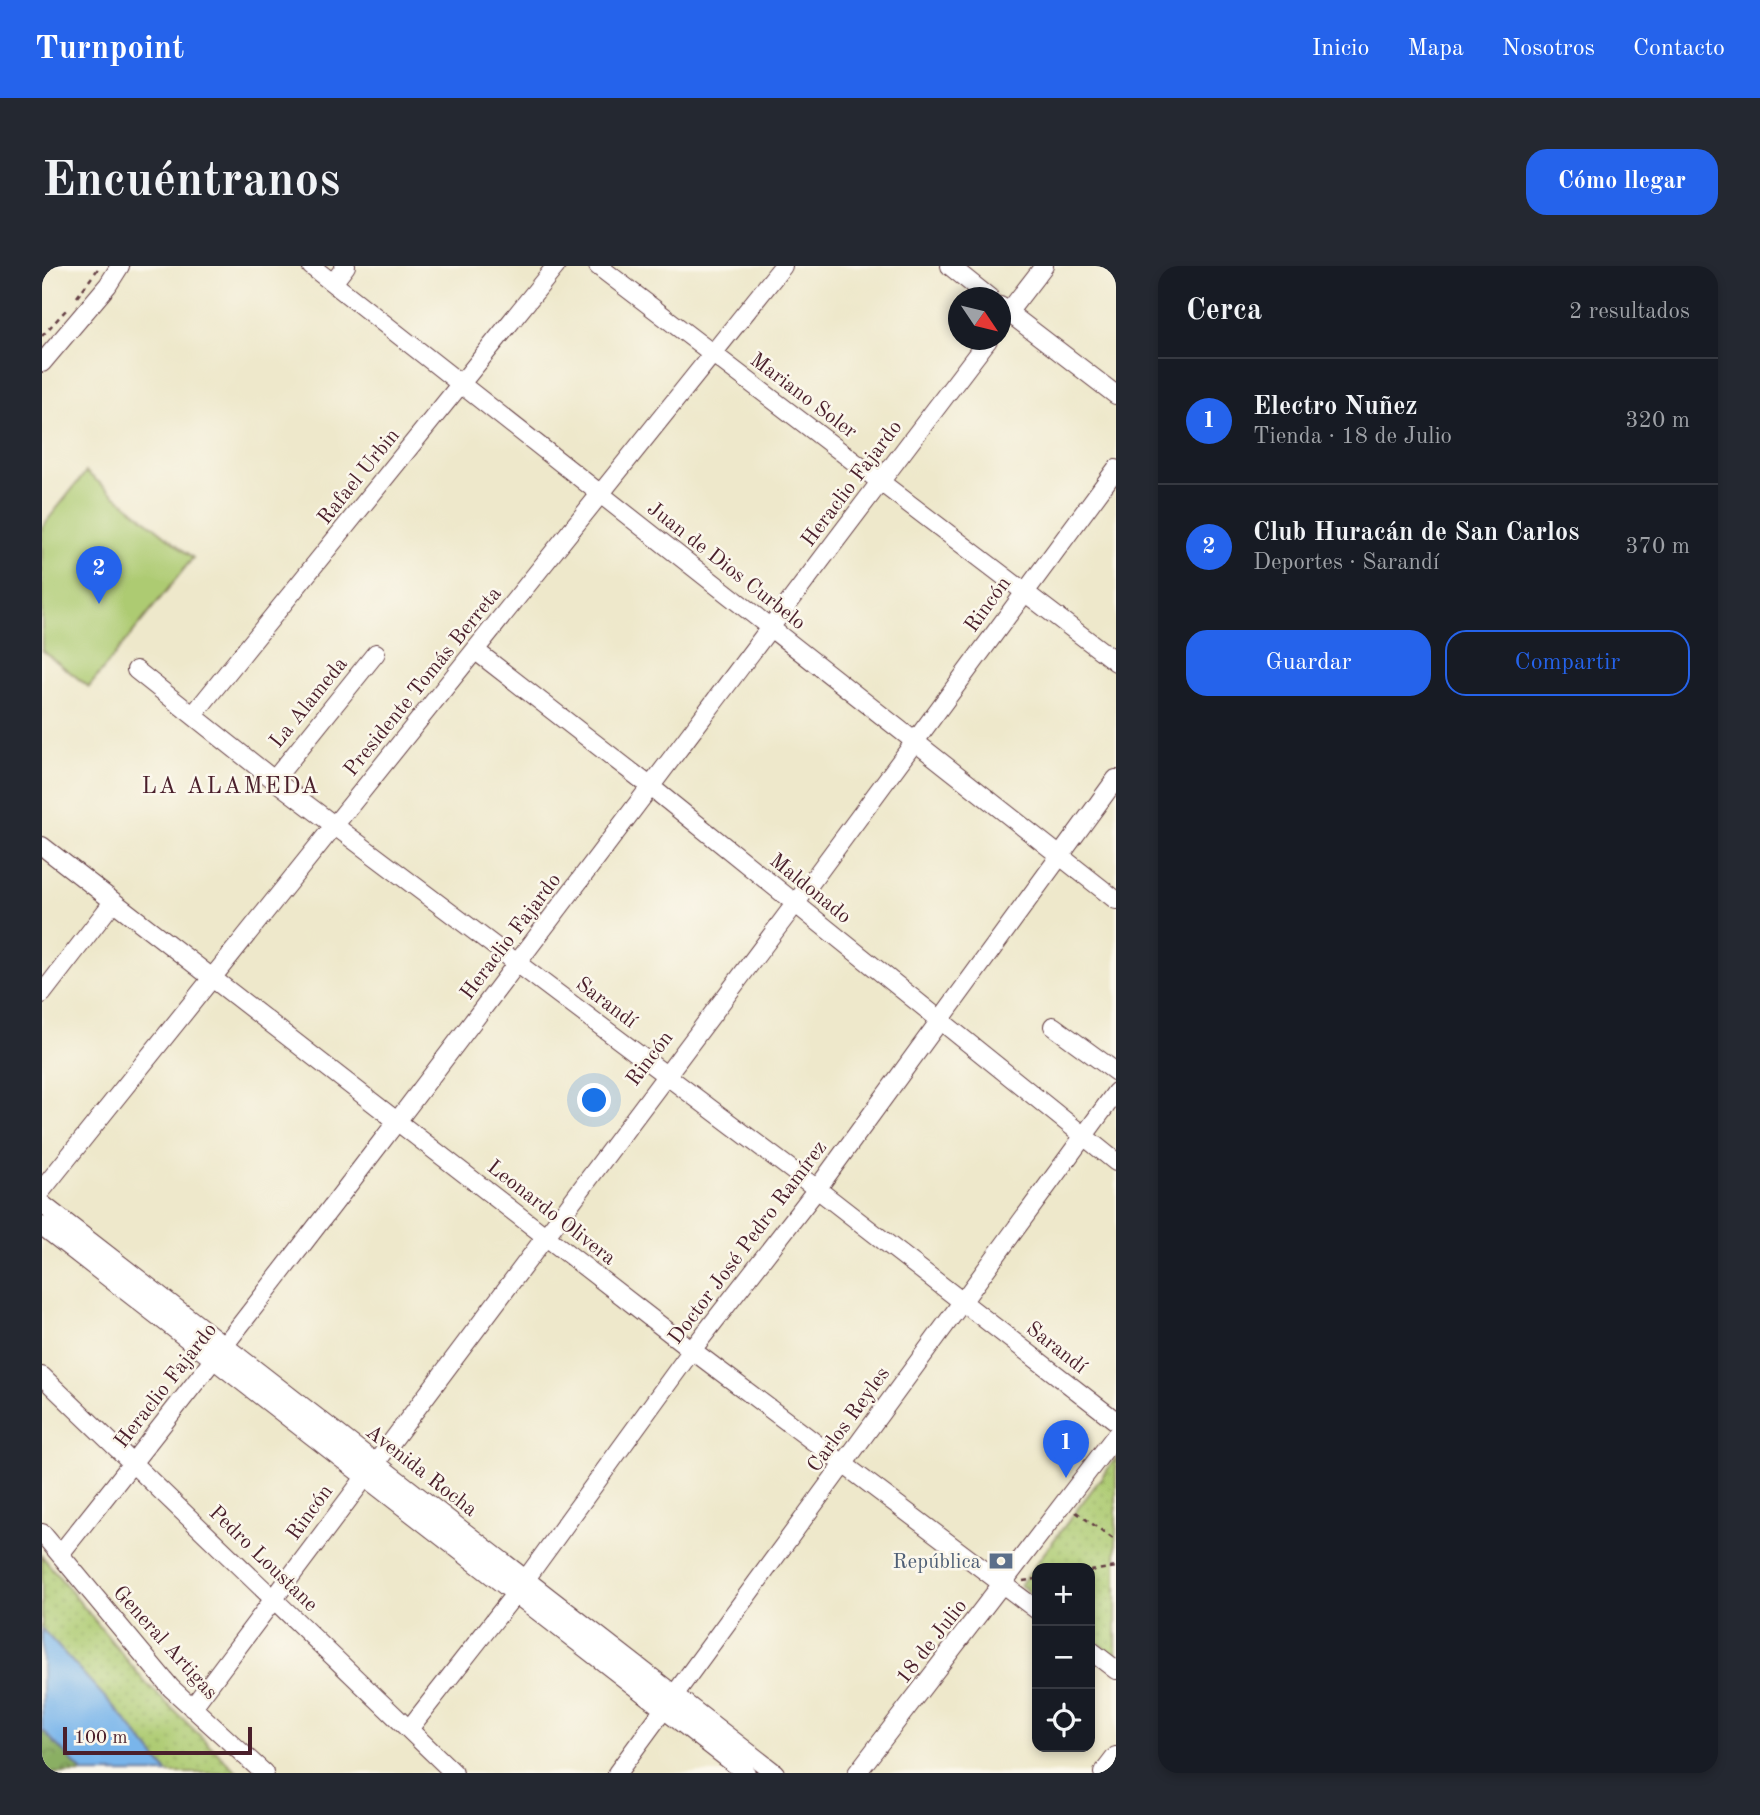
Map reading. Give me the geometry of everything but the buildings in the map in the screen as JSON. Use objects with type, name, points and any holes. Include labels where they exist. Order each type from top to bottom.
[{"type":"street","points":[[42,363],[108,285],[120,266]]},
{"type":"street","name":"Juan de Dios Curbelo","points":[[311,266],[1116,900]]},
{"type":"street","points":[[333,283],[346,266]]},
{"type":"street","name":"Rafael Urbin","points":[[194,714],[556,266]]},
{"type":"street","name":"Mariano Soler","points":[[598,266],[1116,662]]},
{"type":"street","name":"Presidente Tomás Berreta","points":[[42,1190],[783,266]]},
{"type":"street","points":[[950,266],[976,287]]},
{"type":"street","points":[[1011,304],[1044,266]]},
{"type":"street","points":[[1011,319],[1116,395]]},
{"type":"street","name":"Heraclio Fajardo","points":[[60,1554],[133,1464],[398,1121],[980,350]]},
{"type":"street","name":"Rincón","points":[[192,1708],[795,904],[1116,469]]},
{"type":"street","name":"Maldonado","points":[[476,651],[651,787],[1116,1162]]},
{"type":"street","name":"La Alameda","points":[[274,780],[376,653]]},
{"type":"street","name":"Sarandí","points":[[136,670],[274,780],[817,1189],[1116,1421]]},
{"type":"street","name":"Doctor José Pedro Ramírez","points":[[409,1729],[515,1594],[692,1350],[817,1189],[1116,779]]},
{"type":"street","name":"Leonardo Olivera","points":[[42,846],[692,1350],[1032,1606]]},
{"type":"street","points":[[42,994],[113,902]]},
{"type":"street","points":[[1053,1026],[1116,1072]]},
{"type":"street","name":"Carlos Reyles","points":[[617,1773],[1116,1092]]},
{"type":"street","name":"Avenida Rocha","points":[[42,1204],[219,1353]]},
{"type":"street","name":"Avenida Rocha","points":[[42,1226],[219,1353],[369,1469],[526,1579],[670,1703],[746,1773]]},
{"type":"street","name":"Pedro Loustane","points":[[42,1376],[454,1773]]},
{"type":"street","name":"18 de Julio","points":[[857,1773],[1116,1435]]},
{"type":"street","name":"Avenida Rocha","points":[[369,1469],[515,1594],[775,1773]]},
{"type":"street","name":"General Artigas","points":[[42,1533],[152,1667],[192,1708],[264,1773]]},
{"type":"street","points":[[1095,1654],[1116,1670]]},
{"type":"street","points":[[1103,1773],[1116,1756]]},
{"type":"path","points":[[42,335],[72,303],[100,266]]},
{"type":"path","points":[[1065,1503],[1116,1541]]},
{"type":"path","points":[[1095,1570],[1116,1567]]},
{"type":"green space","points":[[86,472],[193,558],[89,687],[42,650],[42,527]]},
{"type":"green space","points":[[1116,1458],[1116,1657],[1095,1641],[1095,1563],[1037,1563]]},
{"type":"green space","points":[[42,1556],[144,1681],[238,1773],[168,1773],[123,1717],[42,1629]]},
{"type":"green space","points":[[1032,1569],[1032,1594],[1020,1585]]},
{"type":"green space","points":[[42,1729],[83,1773],[42,1773]]},
{"type":"water","points":[[42,1629],[123,1717],[168,1773],[83,1773],[42,1729]]},
{"type":"place","name":"Club Huracán de San Carlos","points":[[99,604]]},
{"type":"place","name":"Electro Nuñez","points":[[1066,1478]]},
{"type":"place","name":"República","points":[[1001,1561]]},
{"type":"district","name":"LA ALAMEDA","points":[[231,785]]}]
